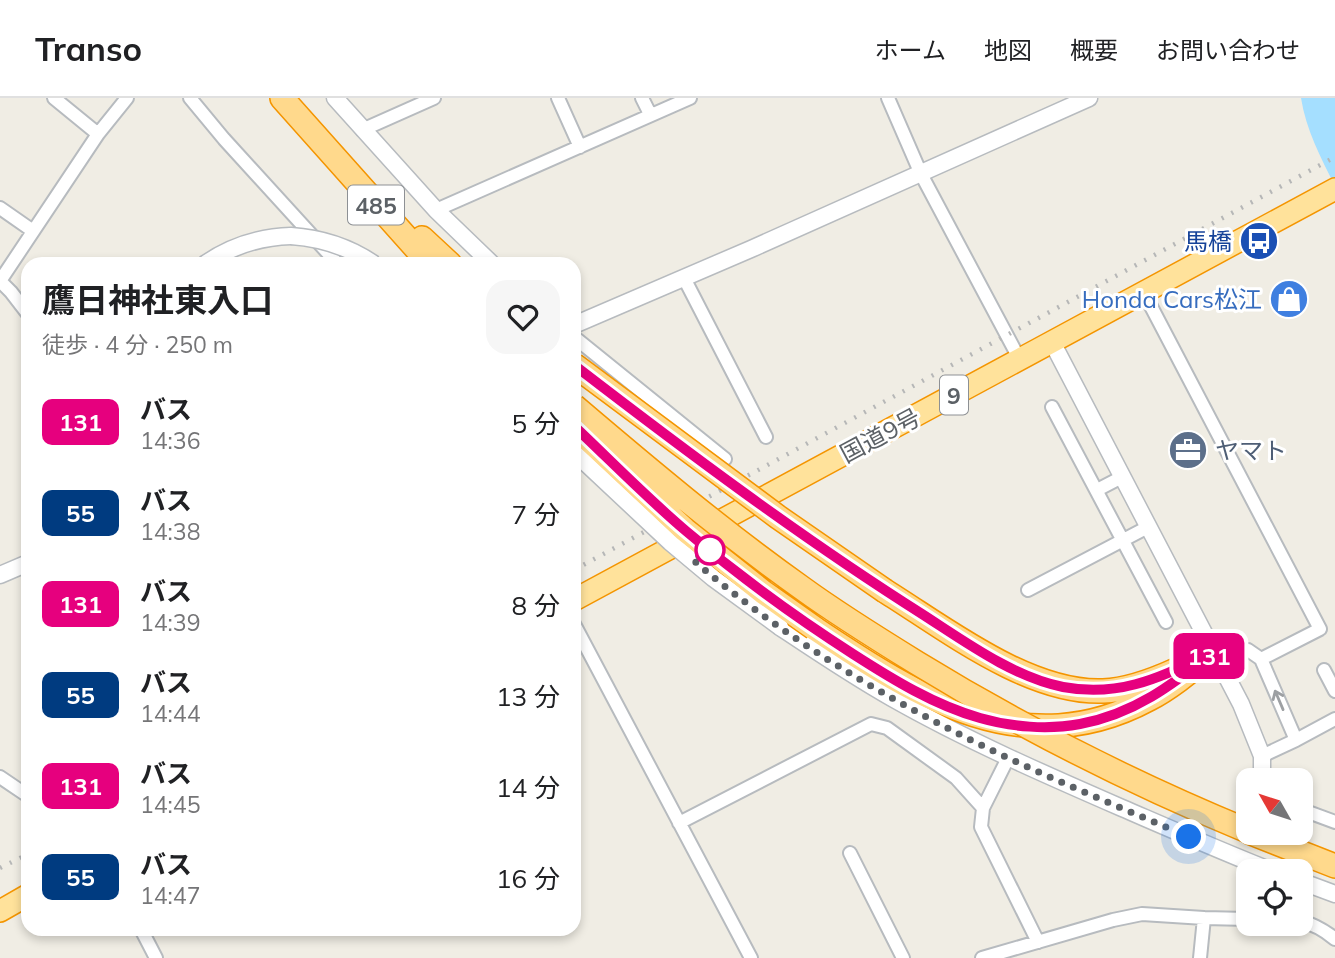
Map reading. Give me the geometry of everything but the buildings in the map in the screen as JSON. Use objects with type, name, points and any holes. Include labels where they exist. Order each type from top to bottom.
[{"type":"highway","name":"485","points":[[282,98],[424,257]]},
{"type":"highway","points":[[323,145],[443,257]]},
{"type":"highway","name":"国道9号","points":[[581,596],[1334,190]]},
{"type":"highway","points":[[581,370],[778,517],[885,590],[997,660],[1028,675],[1061,687],[1103,691],[1125,688],[1170,673],[1214,652]]},
{"type":"highway","points":[[581,412],[733,537],[874,637],[1038,733],[1130,779],[1236,826]]},
{"type":"highway","points":[[581,433],[685,530],[763,592],[880,671],[954,709],[994,721],[1036,727],[1079,724],[1126,710],[1148,700],[1214,652]]},
{"type":"highway","points":[[1282,845],[1335,866]]},
{"type":"highway","points":[[0,911],[21,899]]},
{"type":"street","points":[[54,98],[98,134]]},
{"type":"street","points":[[21,305],[0,281],[98,134],[127,98]]},
{"type":"street","points":[[190,98],[332,257]]},
{"type":"street","points":[[335,98],[436,209],[485,257]]},
{"type":"street","points":[[362,130],[434,98]]},
{"type":"street","points":[[558,98],[580,146]]},
{"type":"street","points":[[642,98],[650,114]]},
{"type":"street","points":[[436,209],[690,98]]},
{"type":"street","points":[[888,98],[921,174],[1020,360]]},
{"type":"street","points":[[581,322],[1089,98]]},
{"type":"street","points":[[0,208],[33,231]]},
{"type":"street","points":[[216,257],[246,243],[291,236],[322,240],[361,257]]},
{"type":"street","points":[[684,278],[766,437]]},
{"type":"street","points":[[1143,291],[1320,629],[1261,659]]},
{"type":"street","points":[[1052,342],[1241,704],[1262,756],[1262,768]]},
{"type":"street","points":[[581,343],[725,459]]},
{"type":"street","points":[[1052,407],[1166,622]]},
{"type":"street","points":[[581,459],[670,542],[713,578],[779,627],[837,665],[890,697],[1008,758],[1241,859]]},
{"type":"street","points":[[1097,490],[1122,477]]},
{"type":"street","points":[[1028,590],[1148,527]]},
{"type":"street","points":[[0,575],[21,566]]},
{"type":"street","points":[[581,637],[751,958]]},
{"type":"street","points":[[1214,652],[1248,650],[1261,659],[1296,740]]},
{"type":"street","points":[[1324,670],[1335,691]]},
{"type":"street","points":[[1262,756],[1335,719]]},
{"type":"street","points":[[679,823],[871,724],[887,728],[956,778],[983,808]]},
{"type":"street","points":[[1008,758],[983,808],[981,827],[1038,942]]},
{"type":"street","points":[[0,777],[21,791]]},
{"type":"street","points":[[1313,814],[1335,822]]},
{"type":"street","points":[[1233,856],[1238,845]]},
{"type":"street","points":[[850,853],[903,958]]},
{"type":"street","points":[[1313,886],[1335,894]]},
{"type":"street","points":[[982,958],[1142,914],[1236,919]]},
{"type":"street","points":[[1200,958],[1204,918]]},
{"type":"street","points":[[1313,924],[1335,939]]},
{"type":"street","points":[[145,936],[156,958]]},
{"type":"water","points":[[1301,98],[1335,98],[1335,186],[1310,133]]},
{"type":"railway","points":[[581,566],[1335,157]]},
{"type":"railway","points":[[0,868],[21,858]]},
{"type":"bus line","name":"131","points":[[581,371],[827,551],[946,630],[1016,670],[1061,687],[1103,691],[1149,681],[1214,652],[1148,700],[1126,710],[1079,724],[1036,727],[1007,724],[954,709],[880,671],[763,592],[685,530],[581,433]]},
{"type":"place","name":"馬橋","points":[[1259,241]]},
{"type":"place","name":"Honda Cars松江","points":[[1289,299]]},
{"type":"place","name":"ヤマト","points":[[1188,450]]},
{"type":"route","points":[[710,550],[692,559],[779,627],[890,697],[1008,758],[1189,837]]}]
